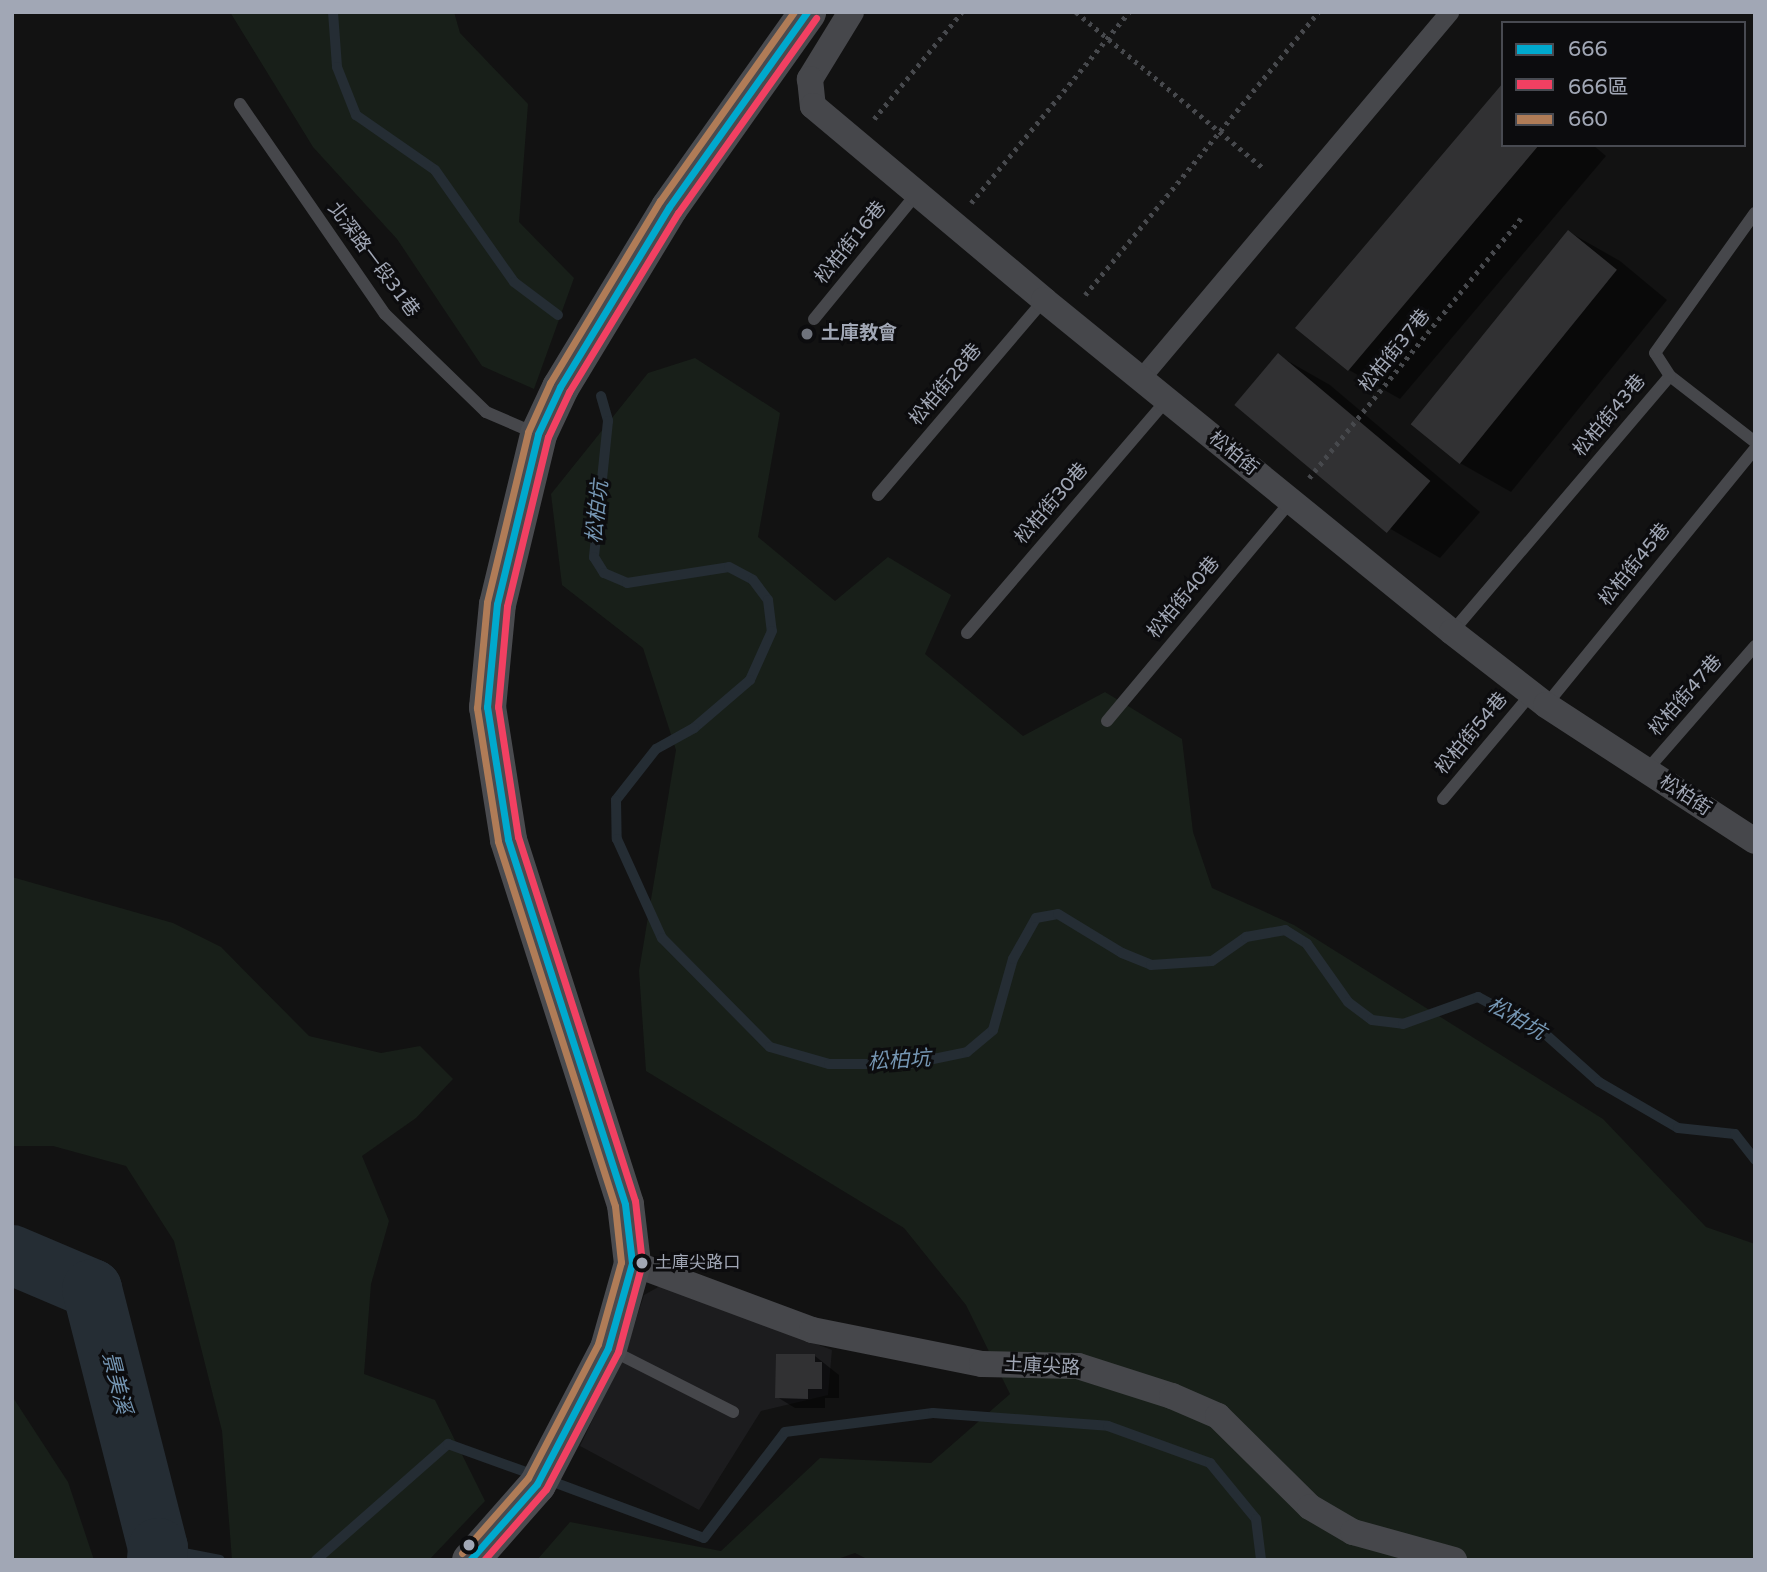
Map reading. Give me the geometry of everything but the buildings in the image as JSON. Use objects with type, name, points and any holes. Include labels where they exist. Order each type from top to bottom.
[{"type":"main road","points":[[499,1560],[608,1348],[632,1263],[625,1204],[508,839],[487,707],[497,604],[538,434],[560,387],[669,208],[807,12]]},
{"type":"main road","points":[[470,1560],[541,1476]]},
{"type":"street","name":"松柏街","points":[[851,12],[810,79],[813,106],[1044,300],[1452,632],[1539,699],[1646,771],[1753,837]]},
{"type":"street","points":[[1140,379],[1449,12]]},
{"type":"street","name":"土庫尖路","points":[[632,1263],[812,1330],[982,1364],[1078,1366],[1172,1396],[1218,1416],[1310,1507],[1353,1532],[1454,1560]]},
{"type":"lane","name":"北深路一段31巷","points":[[240,104],[385,314],[486,412],[538,434]]},
{"type":"lane","name":"松柏街16巷","points":[[814,318],[917,192]]},
{"type":"lane","name":"松柏街43巷","points":[[1452,632],[1670,376],[1656,353],[1755,214]]},
{"type":"lane","name":"松柏街28巷","points":[[878,495],[1044,300]]},
{"type":"lane","points":[[1670,376],[1755,442]]},
{"type":"lane","name":"松柏街30巷","points":[[967,633],[1167,400]]},
{"type":"lane","name":"松柏街45巷","points":[[1539,699],[1755,449]]},
{"type":"lane","name":"松柏街40巷","points":[[1107,721],[1291,501]]},
{"type":"lane","name":"松柏街47巷","points":[[1646,771],[1755,646]]},
{"type":"lane","name":"松柏街54巷","points":[[1443,799],[1539,699]]},
{"type":"lane","points":[[608,1348],[733,1412]]},
{"type":"path","points":[[855,141],[962,12]]},
{"type":"path","points":[[1076,12],[1262,167]]},
{"type":"path","points":[[954,224],[1129,12]]},
{"type":"path","points":[[1066,318],[1318,12]]},
{"type":"path","name":"松柏街37巷","points":[[1291,501],[1521,218]]},
{"type":"shaded area","points":[[230,12],[454,12],[460,33],[528,104],[519,222],[574,278],[534,389],[482,366],[397,239],[313,147]]},
{"type":"shaded area","points":[[695,358],[780,413],[758,537],[835,601],[888,557],[951,595],[925,654],[1023,736],[1105,692],[1182,739],[1193,832],[1212,888],[1294,925],[1603,1119],[1706,1227],[1755,1244],[1755,1560],[869,1560],[855,1553],[835,1560],[537,1560],[570,1522],[721,1551],[820,1458],[931,1463],[1010,1394],[966,1305],[904,1228],[646,1071],[639,971],[676,750],[643,648],[562,585],[551,494],[648,373]]},
{"type":"shaded area","points":[[12,877],[173,923],[221,947],[309,1036],[381,1053],[420,1046],[453,1079],[416,1118],[362,1156],[389,1221],[371,1284],[364,1374],[435,1400],[485,1501],[429,1560],[232,1560],[222,1431],[174,1241],[126,1166],[53,1146],[12,1146]]},
{"type":"shaded area","points":[[662,1285],[832,1350],[828,1395],[761,1411],[699,1510],[580,1446],[626,1350],[644,1295]]},
{"type":"shaded area","points":[[12,1396],[68,1482],[94,1560],[12,1560]]},
{"type":"waterway","name":"松柏坑","points":[[333,12],[337,67],[356,115],[435,170],[514,282],[558,315]]},
{"type":"waterway","name":"松柏坑","points":[[601,396],[608,421],[594,557],[604,573],[627,583],[729,567],[753,580],[768,600],[772,631],[750,680],[694,728],[656,749],[616,800],[617,839],[662,938],[770,1047],[829,1064],[909,1064],[967,1052],[993,1030],[1013,959],[1036,918],[1058,914],[1122,953],[1151,965],[1212,961],[1246,937],[1285,930],[1307,944],[1348,1002],[1372,1020],[1403,1024],[1478,997],[1543,1032],[1599,1082],[1678,1128],[1735,1134],[1755,1160]]},
{"type":"waterway","name":"景美溪","points":[[12,1255],[92,1289],[158,1548],[157,1560]]},
{"type":"waterway","points":[[548,1480],[704,1538],[785,1432],[933,1413],[1108,1426],[1210,1463],[1256,1519],[1261,1560]]},
{"type":"waterway","points":[[316,1560],[448,1444],[534,1475]]},
{"type":"waterway","points":[[158,1548],[220,1560]]},
{"type":"transit line","name":"660","points":[[462,1553],[528,1478],[598,1344],[621,1262],[615,1206],[498,841],[477,708],[487,602],[528,432],[550,383],[660,201],[794,12]]},
{"type":"transit line","name":"666","points":[[470,1560],[537,1484],[608,1348],[632,1263],[625,1204],[508,839],[487,707],[497,604],[538,434],[560,387],[669,207],[807,12]]},
{"type":"transit line","name":"666區","points":[[484,1560],[546,1489],[618,1352],[642,1263],[635,1201],[518,837],[498,707],[507,606],[548,437],[569,392],[678,213],[816,18]]},
{"type":"place","name":"土庫教會","points":[[807,334]]},
{"type":"place","name":"土庫尖路口","points":[[642,1263]]}]
